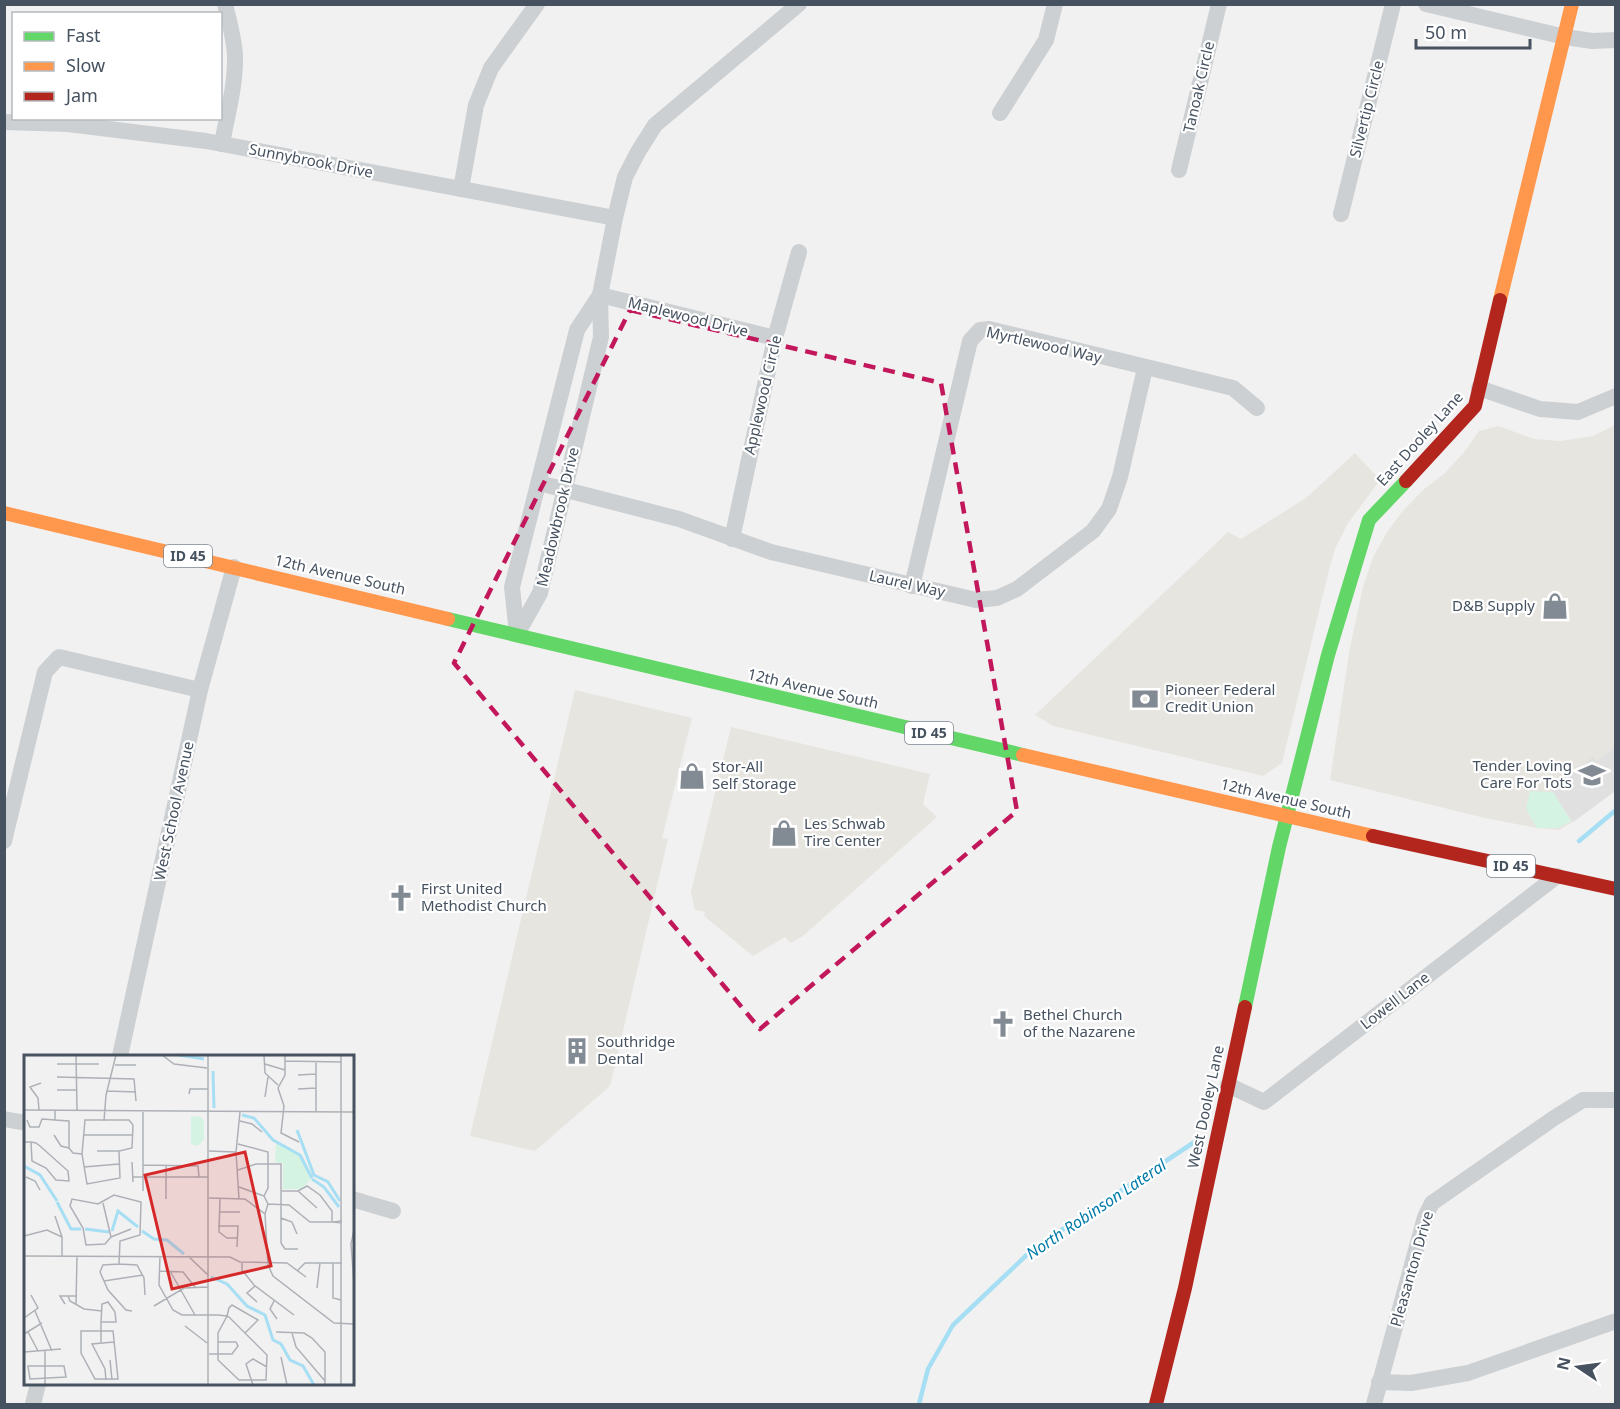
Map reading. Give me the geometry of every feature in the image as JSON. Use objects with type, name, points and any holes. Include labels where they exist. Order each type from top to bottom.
[{"type":"main road","name":"East Dooley Lane","points":[[1287,817],[1328,655],[1369,520],[1475,406],[1572,4]]},
{"type":"main road","name":"12th Avenue South","points":[[4,513],[1287,817],[1616,889]]},
{"type":"main road","name":"West Dooley Lane","points":[[1156,1404],[1185,1288],[1287,817]]},
{"type":"street","points":[[222,144],[235,56],[225,4]]},
{"type":"street","points":[[461,189],[476,105],[487,77],[537,4]]},
{"type":"street","name":"Meadowbrook Drive","points":[[517,634],[540,593],[601,338],[600,295],[625,177],[655,125],[799,4]]},
{"type":"street","points":[[1000,113],[1046,40],[1055,4]]},
{"type":"street","name":"Tanoak Circle","points":[[1179,170],[1219,4]]},
{"type":"street","name":"Silvertip Circle","points":[[1341,214],[1394,4]]},
{"type":"street","points":[[1426,4],[1565,37],[1592,41],[1616,40]]},
{"type":"street","name":"Sunnybrook Drive","points":[[4,123],[68,124],[222,144],[615,218]]},
{"type":"street","name":"Applewood Circle","points":[[732,539],[775,338],[799,252]]},
{"type":"street","name":"Meadowbrook Drive","points":[[517,634],[512,586],[577,330],[600,295]]},
{"type":"street","name":"Maplewood Drive","points":[[600,295],[775,338]]},
{"type":"street","name":"Myrtlewood Way","points":[[912,586],[970,341],[980,330],[989,329],[1233,388],[1257,408]]},
{"type":"street","name":"Laurel Way","points":[[539,483],[679,519],[771,552],[976,600],[997,597],[1024,585],[1093,531],[1109,509],[1120,477],[1145,368]]},
{"type":"street","points":[[1479,388],[1540,408],[1578,412],[1616,396]]},
{"type":"street","name":"West School Avenue","points":[[120,1055],[200,690],[234,567]]},
{"type":"street","points":[[4,841],[45,672],[59,657],[200,690]]},
{"type":"street","name":"Lowell Lane","points":[[1228,1085],[1264,1102],[1557,876]]},
{"type":"street","name":"Pleasanton Drive","points":[[1374,1404],[1425,1217],[1432,1203],[1554,1118],[1584,1100],[1616,1100]]},
{"type":"street","points":[[4,1119],[24,1124]]},
{"type":"street","points":[[354,1200],[393,1211]]},
{"type":"street","points":[[1380,1382],[1411,1383],[1468,1373],[1616,1321]]},
{"type":"street","points":[[33,1404],[38,1385]]},
{"type":"highlighted area","points":[[630,310],[941,383],[1017,811],[760,1029],[454,663]]},
{"type":"shaded area","points":[[1615,425],[1615,791],[1559,830],[1485,818],[1330,780],[1350,647],[1363,587],[1373,557],[1402,512],[1423,490],[1445,473],[1479,431],[1498,426],[1534,439],[1560,441],[1593,436]]},
{"type":"shaded area","points":[[1355,453],[1380,480],[1348,523],[1335,549],[1282,763],[1263,776],[1053,726],[1035,715],[1228,532],[1241,539],[1306,498]]},
{"type":"shaded area","points":[[575,690],[692,718],[662,838],[668,839],[610,1086],[535,1151],[470,1136]]},
{"type":"shaded area","points":[[731,727],[930,774],[923,804],[937,817],[803,936],[790,943],[785,937],[753,956],[704,916],[705,912],[695,910],[691,892]]},
{"type":"shaded area","name":"Tender Loving Care For Tots","points":[[1615,747],[1615,791],[1573,822],[1550,788],[1593,757],[1597,761]]},
{"type":"green space","points":[[1530,791],[1553,792],[1571,821],[1558,828],[1537,828],[1526,809]]},
{"type":"waterway","name":"North Robinson Lateral","points":[[1579,841],[1616,810]]},
{"type":"waterway","name":"North Robinson Lateral","points":[[919,1404],[928,1369],[953,1325],[1033,1249],[1202,1137]]},
{"type":"traffic: fast","points":[[1245,1007],[1279,847],[1328,655],[1369,520],[1406,481]]},
{"type":"traffic: fast","points":[[448,619],[1023,755]]},
{"type":"traffic: slow","points":[[1500,300],[1572,4]]},
{"type":"traffic: slow","points":[[4,513],[448,619]]},
{"type":"traffic: slow","points":[[1023,755],[1373,836]]},
{"type":"traffic: jam","points":[[1406,481],[1475,406],[1500,300]]},
{"type":"traffic: jam","points":[[1373,836],[1616,889]]},
{"type":"traffic: jam","points":[[1156,1404],[1185,1288],[1245,1007]]},
{"type":"place","name":"D&B Supply","points":[[1555,606]]},
{"type":"place","name":"Pioneer Federal Credit Union","points":[[1145,699]]},
{"type":"place","name":"Tender Loving Care For Tots","points":[[1592,775]]},
{"type":"place","name":"Stor-All Self Storage","points":[[692,776]]},
{"type":"place","name":"Les Schwab Tire Center","points":[[784,833]]},
{"type":"place","name":"First United Methodist Church","points":[[401,898]]},
{"type":"place","name":"Bethel Church of the Nazarene","points":[[1003,1024]]},
{"type":"place","name":"Southridge Dental","points":[[577,1051]]}]
